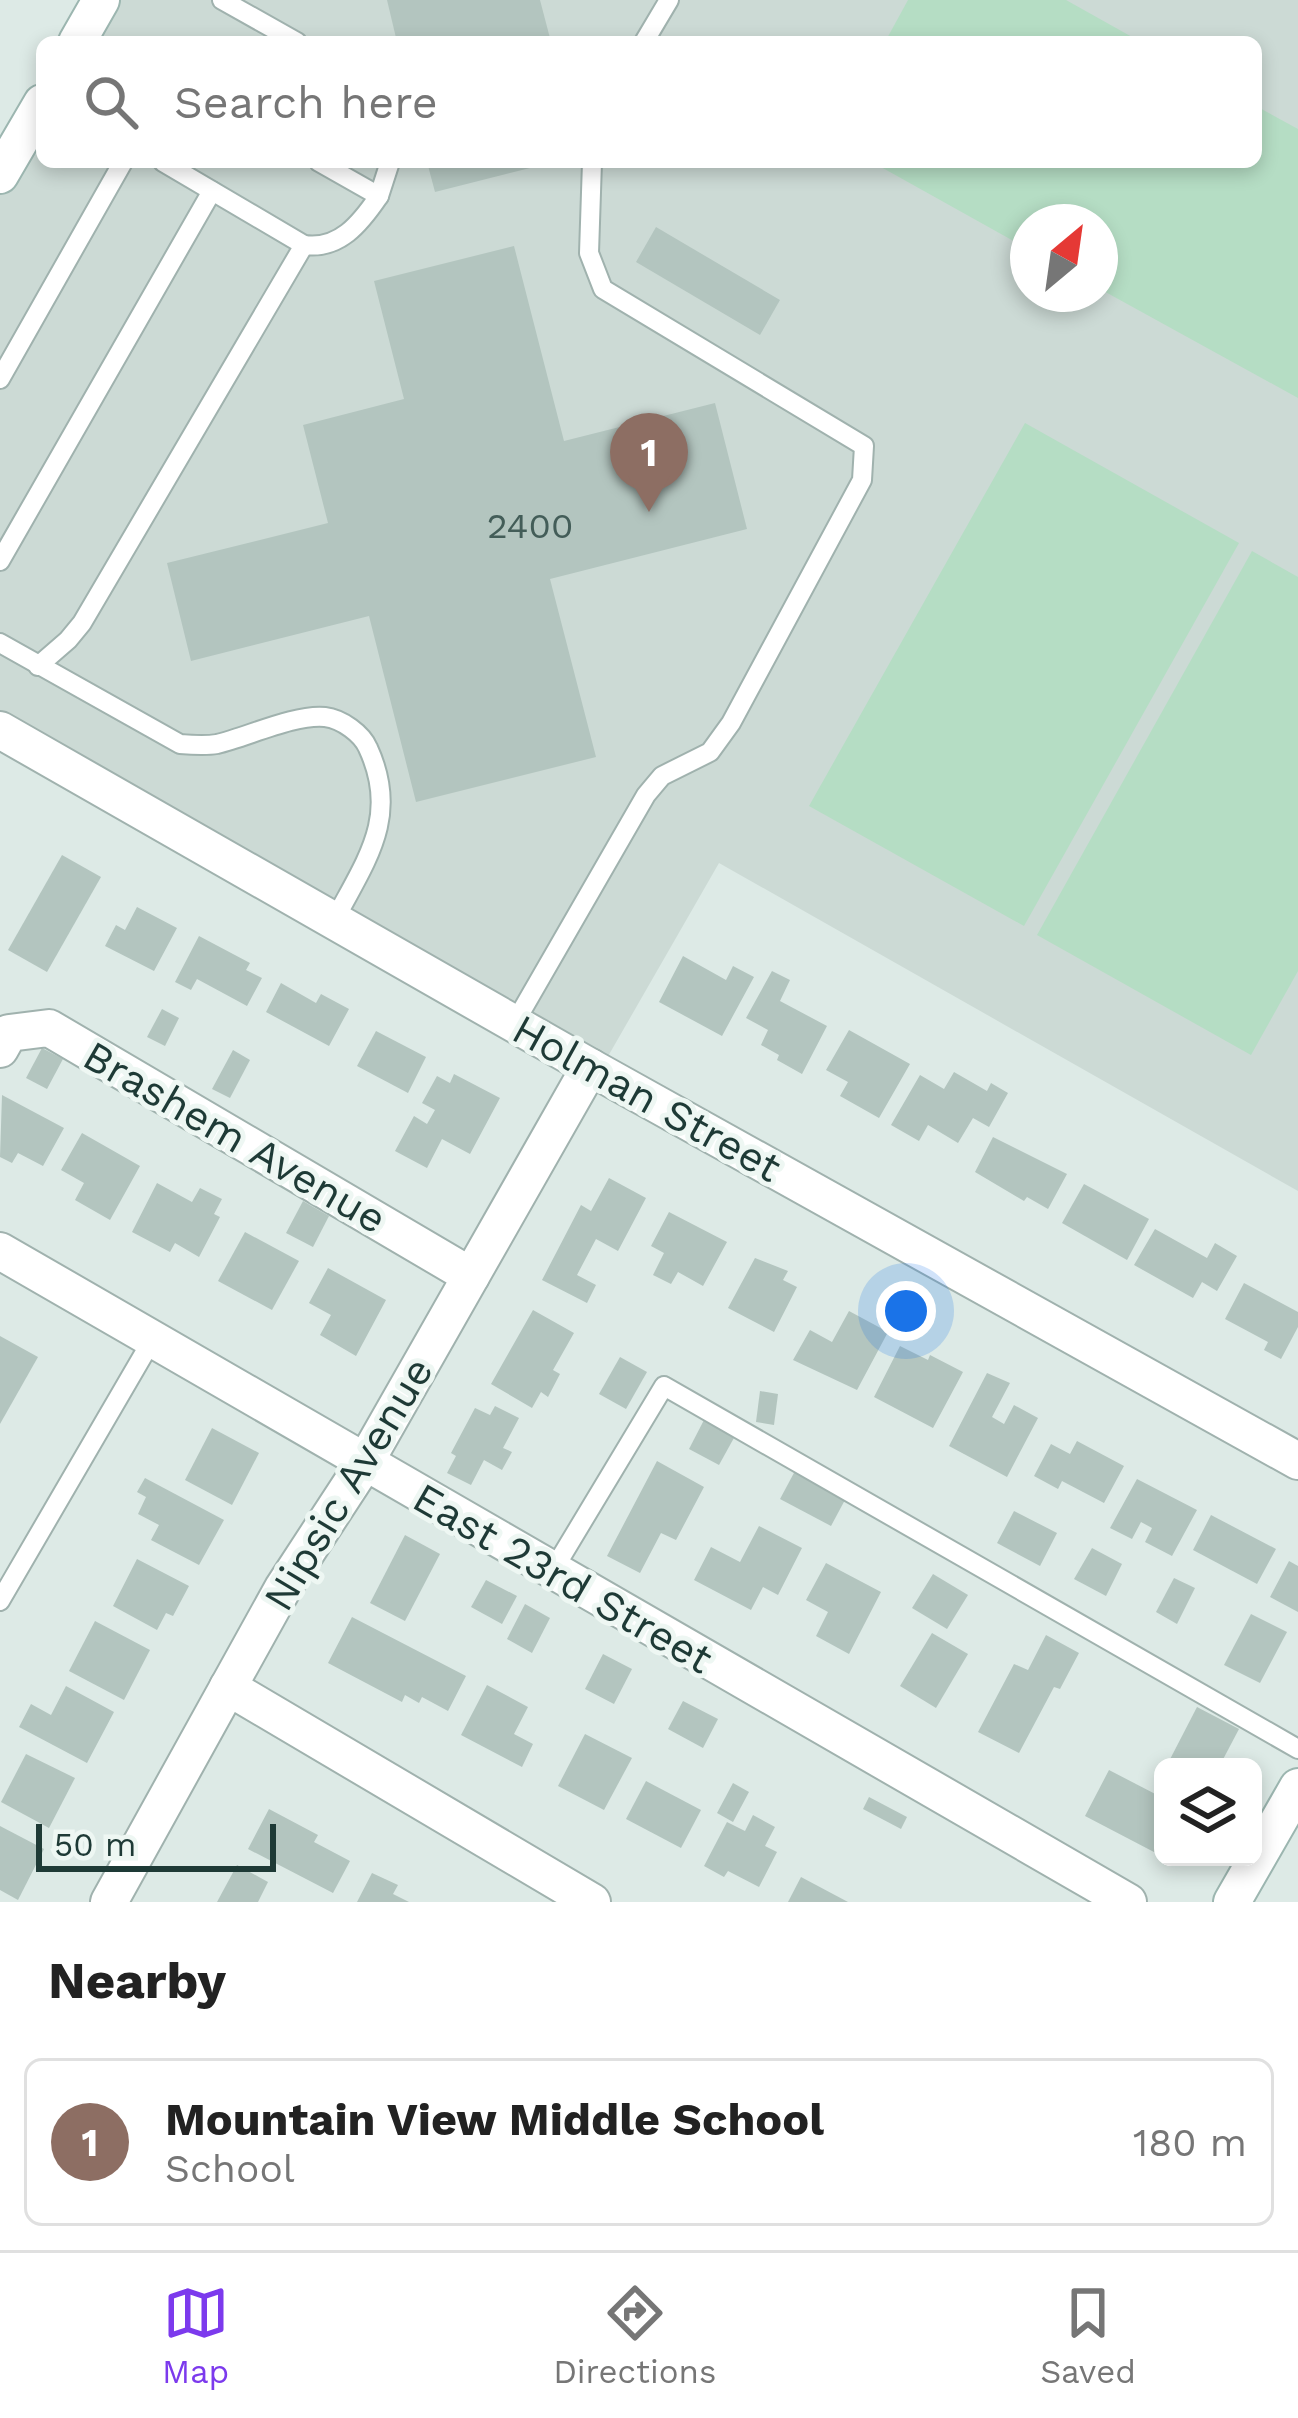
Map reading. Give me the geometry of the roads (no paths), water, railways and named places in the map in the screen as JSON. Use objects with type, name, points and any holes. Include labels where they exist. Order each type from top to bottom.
[{"type":"street","points":[[80,36],[101,0]]},
{"type":"street","points":[[0,175],[36,113]]},
{"type":"street","name":"Holman Street","points":[[0,730],[590,1067],[1298,1461]]},
{"type":"street","name":"Brashem Avenue","points":[[0,1048],[9,1033],[49,1028],[471,1276]]},
{"type":"street","name":"Nipsic Avenue","points":[[109,1902],[283,1588],[364,1464],[590,1067]]},
{"type":"street","name":"East 23rd Street","points":[[0,1251],[1127,1902]]},
{"type":"street","points":[[228,1687],[592,1902]]},
{"type":"street","points":[[1232,1902],[1298,1787]]},
{"type":"lane","points":[[222,0],[287,36]]},
{"type":"lane","points":[[648,36],[670,0]]},
{"type":"lane","points":[[0,379],[120,168]]},
{"type":"lane","points":[[174,168],[304,245],[334,244],[357,224],[379,196],[388,168]]},
{"type":"lane","points":[[330,168],[379,196]]},
{"type":"lane","points":[[514,1024],[646,794],[662,776],[710,752],[731,723],[862,480],[864,446],[603,289],[589,253],[592,168]]},
{"type":"lane","points":[[0,562],[212,191]]},
{"type":"lane","points":[[38,665],[82,623],[304,245]]},
{"type":"lane","points":[[0,644],[180,744],[211,746],[324,717],[343,723],[364,740],[377,767],[381,823],[334,920]]},
{"type":"lane","points":[[0,1600],[152,1340]]},
{"type":"lane","points":[[552,1572],[664,1387],[1298,1749]]},
{"type":"place","name":"Mountain View Middle School","points":[[649,512]]}]
